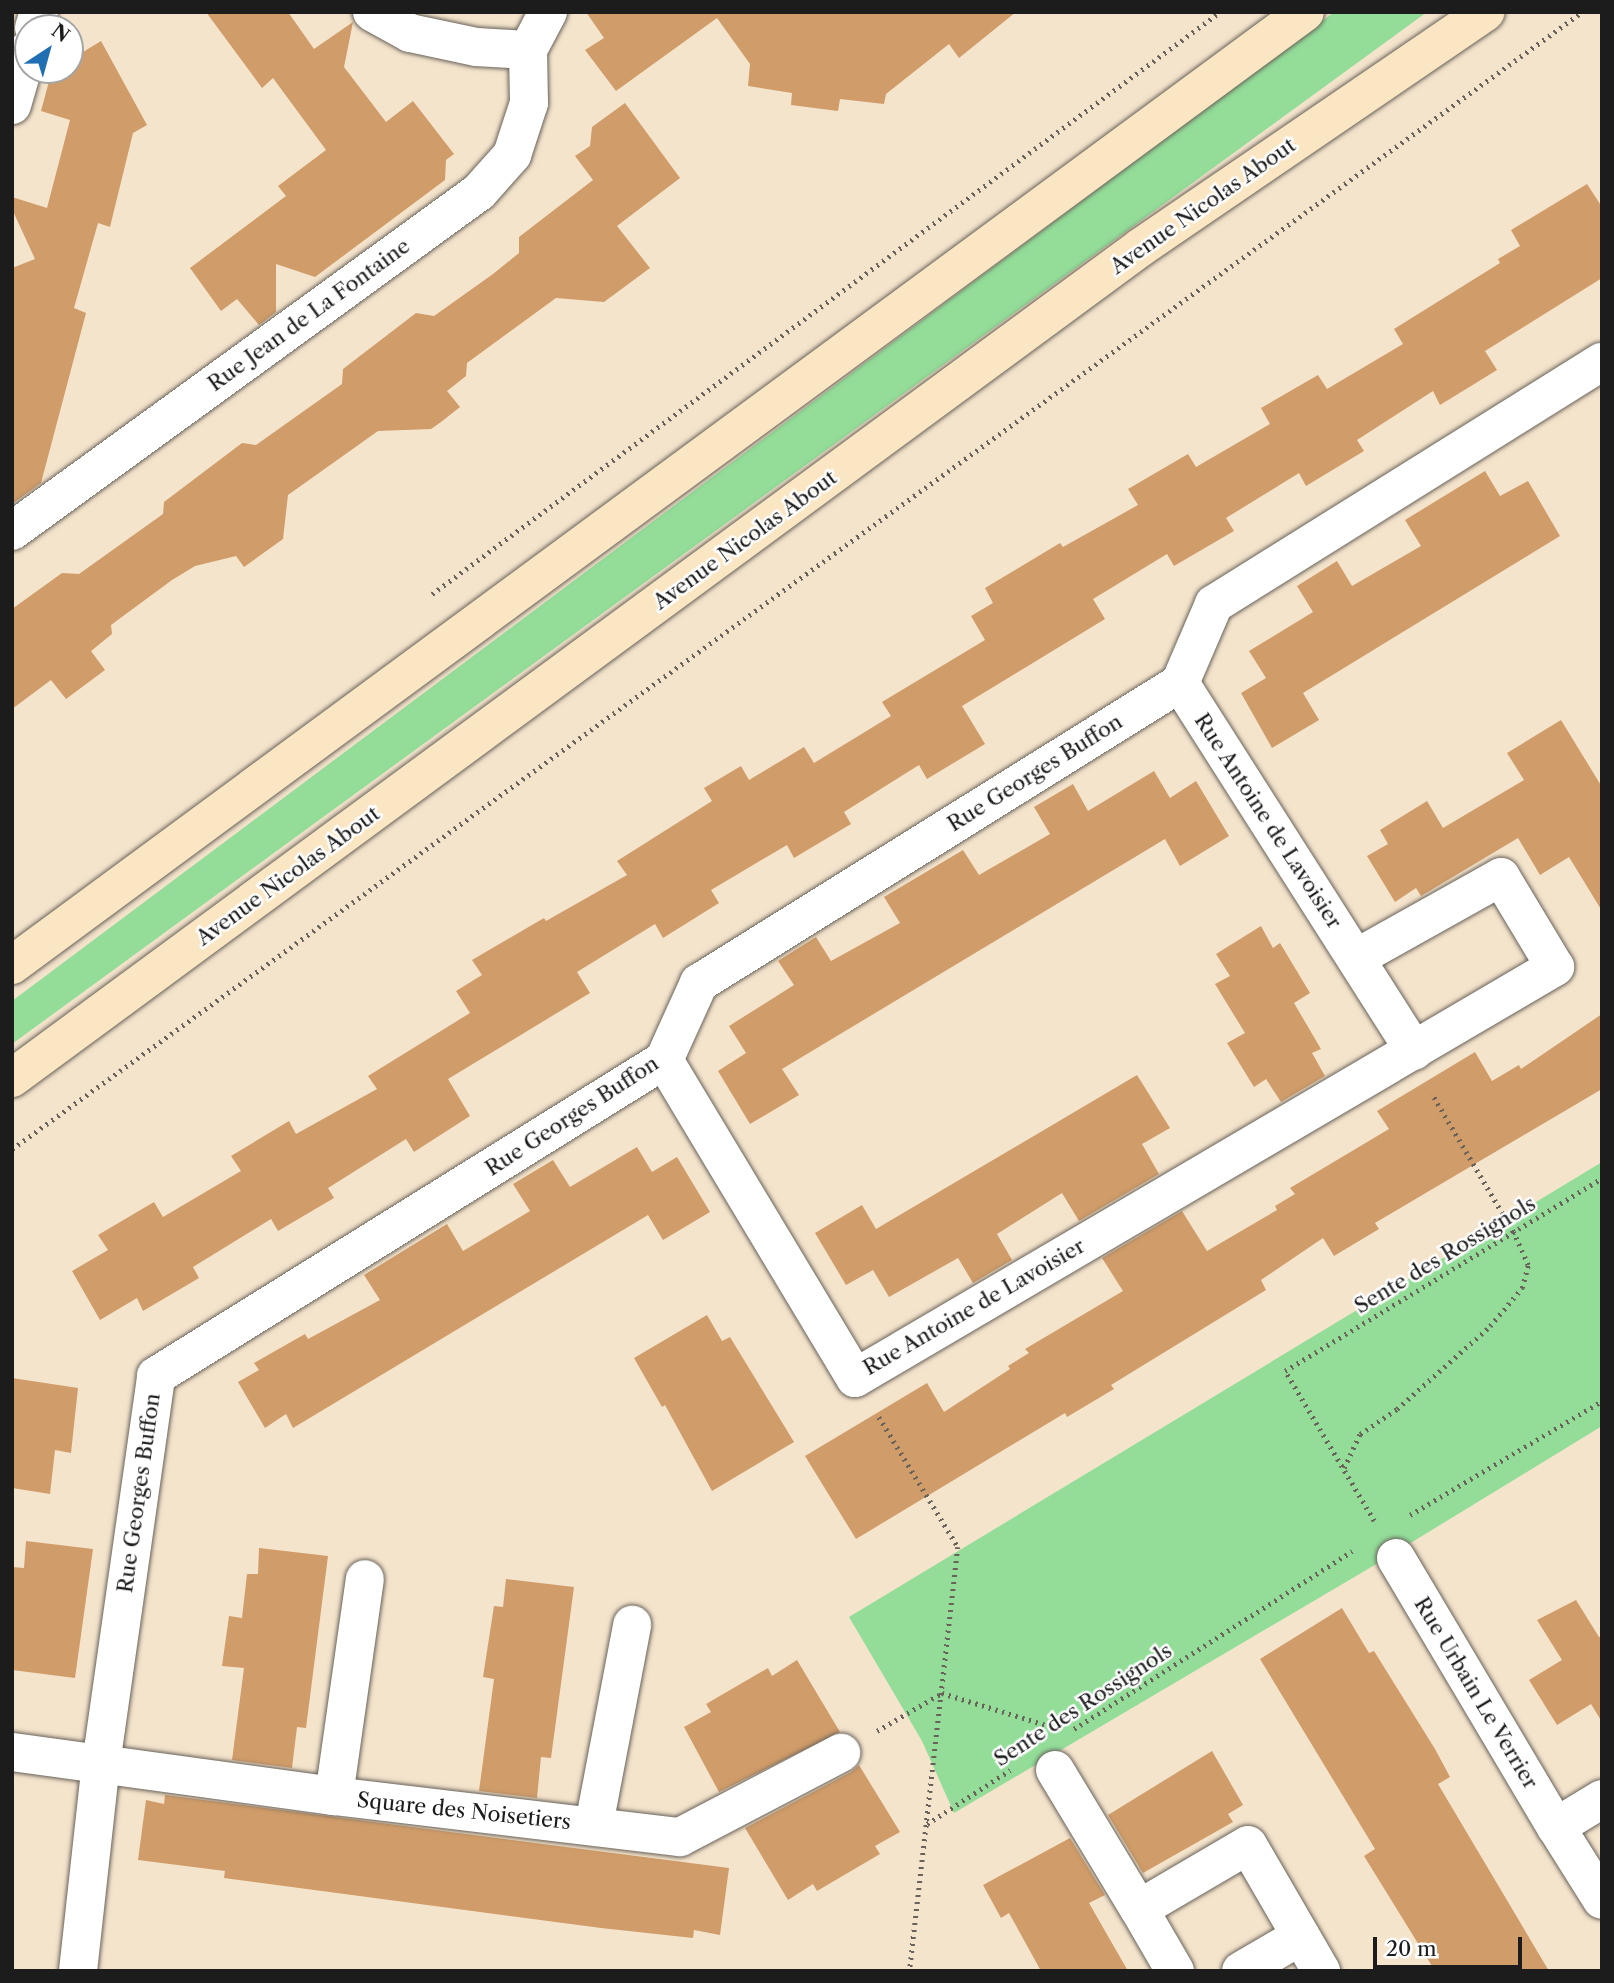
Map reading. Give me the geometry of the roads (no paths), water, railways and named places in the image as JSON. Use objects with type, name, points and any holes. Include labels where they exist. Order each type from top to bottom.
[{"type":"main road","points":[[12,965],[1305,12]]},
{"type":"main road","name":"Avenue Nicolas About","points":[[12,1078],[1141,247],[1486,12]]},
{"type":"street","points":[[372,12],[410,33],[477,47],[528,50],[548,12]]},
{"type":"street","name":"Rue Jean de La Fontaine","points":[[12,531],[479,192],[512,155],[528,103],[528,50]]},
{"type":"street","points":[[12,105],[18,84]]},
{"type":"street","points":[[1180,683],[1214,604],[1602,362]]},
{"type":"street","name":"Rue Antoine de Lavoisier","points":[[1180,683],[1414,1051]]},
{"type":"street","name":"Rue Georges Buffon","points":[[78,1971],[101,1764],[156,1376],[664,1060],[699,983],[1180,683]]},
{"type":"street","name":"Rue Antoine de Lavoisier","points":[[664,1060],[855,1377],[1555,967],[1501,877],[1356,958]]},
{"type":"street","name":"Rue Urbain Le Verrier","points":[[1388,1545],[1602,1900]]},
{"type":"street","name":"Square des Noisetiers","points":[[334,1796],[365,1579]]},
{"type":"street","name":"Square des Noisetiers","points":[[594,1825],[632,1625]]},
{"type":"street","name":"Square des Noisetiers","points":[[12,1752],[334,1796],[680,1837],[841,1753]]},
{"type":"street","points":[[1055,1770],[1175,1971]]},
{"type":"street","points":[[1556,1827],[1602,1799]]},
{"type":"street","points":[[1139,1909],[1248,1845],[1321,1971]]},
{"type":"street","points":[[1241,1971],[1301,1936]]}]
